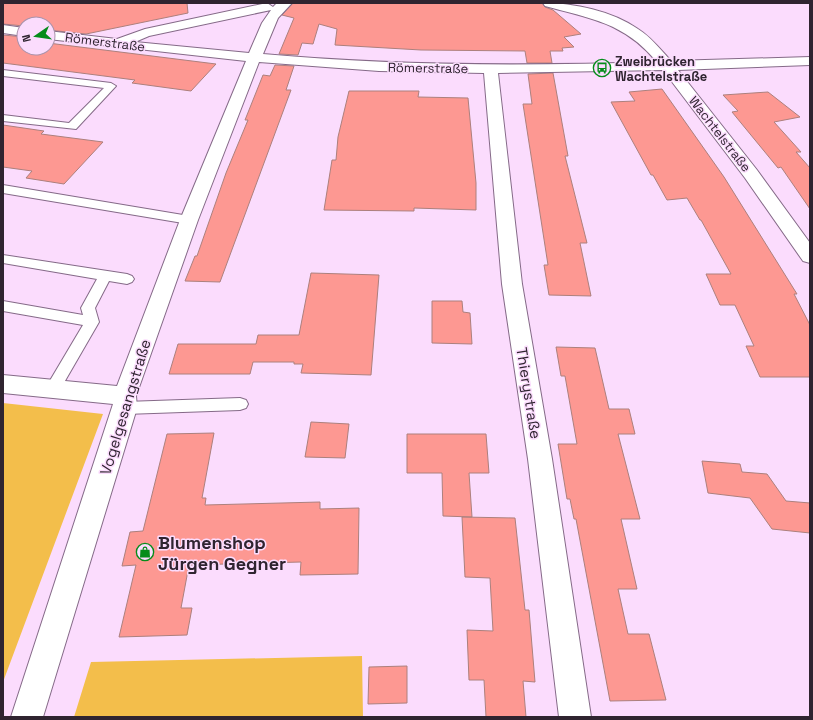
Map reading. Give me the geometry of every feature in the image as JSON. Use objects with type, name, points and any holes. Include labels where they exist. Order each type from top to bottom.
[{"type":"street","name":"Vogelgesangstraße","points":[[28,717],[125,402],[189,220],[274,14],[281,5],[286,3]]},
{"type":"street","name":"Wachtelstraße","points":[[549,3],[608,13],[632,31],[666,65],[770,197],[810,257]]},
{"type":"street","points":[[119,44],[145,33],[267,7]]},
{"type":"street","points":[[3,30],[16,31]]},
{"type":"street","name":"Römerstraße","points":[[56,36],[255,58],[366,66],[491,69],[810,62]]},
{"type":"street","name":"Thierystraße","points":[[491,69],[512,284],[540,459],[575,717]]},
{"type":"street","points":[[3,384],[52,389],[125,402]]},
{"type":"lane","points":[[3,72],[111,86],[72,127],[3,118]]},
{"type":"lane","points":[[3,189],[189,220]]},
{"type":"lane","points":[[3,259],[127,279]]},
{"type":"lane","points":[[52,389],[92,322],[88,308],[105,276]]},
{"type":"lane","points":[[3,306],[92,322]]},
{"type":"lane","points":[[125,402],[240,404]]},
{"type":"shaded area","points":[[3,403],[103,414],[3,682]]},
{"type":"shaded area","points":[[362,656],[363,717],[74,717],[91,662]]},
{"type":"building","points":[[3,3],[187,3],[188,13],[86,34],[56,31],[56,16],[16,16],[16,25],[3,24]]},
{"type":"building","points":[[293,3],[542,3],[545,7],[553,10],[581,34],[564,37],[574,47],[562,48],[563,51],[550,51],[552,63],[527,63],[525,51],[421,50],[335,45],[337,29],[319,24],[313,44],[302,43],[298,55],[279,54],[294,18],[282,15]]},
{"type":"building","points":[[3,35],[16,36],[16,56],[56,56],[56,44],[216,64],[191,91],[132,83],[135,80],[3,63]]},
{"type":"building","points":[[275,65],[294,66],[286,90],[291,90],[220,282],[185,281],[195,256],[197,256],[226,173],[248,120],[245,120],[263,75],[270,76]]},
{"type":"building","points":[[553,73],[568,156],[565,156],[587,243],[580,243],[591,296],[549,295],[544,265],[548,265],[523,104],[532,104],[528,74]]},
{"type":"building","points":[[662,89],[724,177],[797,294],[794,294],[810,325],[810,377],[760,377],[746,346],[754,346],[735,305],[720,305],[706,274],[731,274],[687,198],[667,200],[653,175],[651,175],[611,102],[635,101],[629,92]]},
{"type":"building","points":[[349,91],[419,91],[418,97],[468,98],[476,183],[476,210],[414,208],[414,211],[324,210],[332,160],[336,160],[338,137]]},
{"type":"building","points":[[768,92],[800,117],[774,122],[801,152],[796,152],[810,168],[810,209],[781,167],[778,168],[732,112],[738,111],[723,95]]},
{"type":"building","points":[[3,125],[44,131],[41,134],[103,142],[64,184],[26,178],[32,171],[3,167]]},
{"type":"building","points":[[311,273],[379,275],[371,375],[301,373],[303,364],[294,364],[294,362],[253,362],[250,374],[169,374],[178,344],[256,344],[258,335],[299,335]]},
{"type":"building","points":[[432,301],[462,301],[463,312],[470,313],[472,344],[432,343]]},
{"type":"building","points":[[556,347],[595,348],[609,409],[629,409],[635,434],[618,434],[640,519],[621,519],[637,589],[618,589],[628,634],[649,634],[666,700],[610,701],[576,519],[574,519],[570,499],[567,499],[558,444],[577,444],[565,376],[561,376]]},
{"type":"building","points":[[311,422],[349,424],[345,458],[305,457]]},
{"type":"building","points":[[214,433],[202,498],[206,498],[205,505],[320,502],[320,509],[359,508],[358,574],[300,575],[301,562],[189,565],[181,608],[192,608],[187,635],[119,637],[136,565],[122,566],[130,532],[143,531],[167,434]]},
{"type":"building","points":[[407,434],[486,434],[489,473],[469,473],[472,517],[443,516],[442,473],[407,473]]},
{"type":"building","points":[[702,461],[740,464],[742,472],[767,474],[786,501],[810,503],[810,533],[772,529],[750,498],[708,493]]},
{"type":"building","points":[[462,517],[515,518],[525,610],[529,610],[535,682],[523,681],[526,717],[486,717],[484,680],[469,680],[467,630],[493,631],[490,578],[465,577]]},
{"type":"building","points":[[407,666],[407,703],[368,704],[369,667]]},
{"type":"place","name":"Zweibrücken Wachtelstraße","points":[[602,68]]},
{"type":"place","name":"Blumenshop Jürgen Gegner","points":[[145,552]]}]
